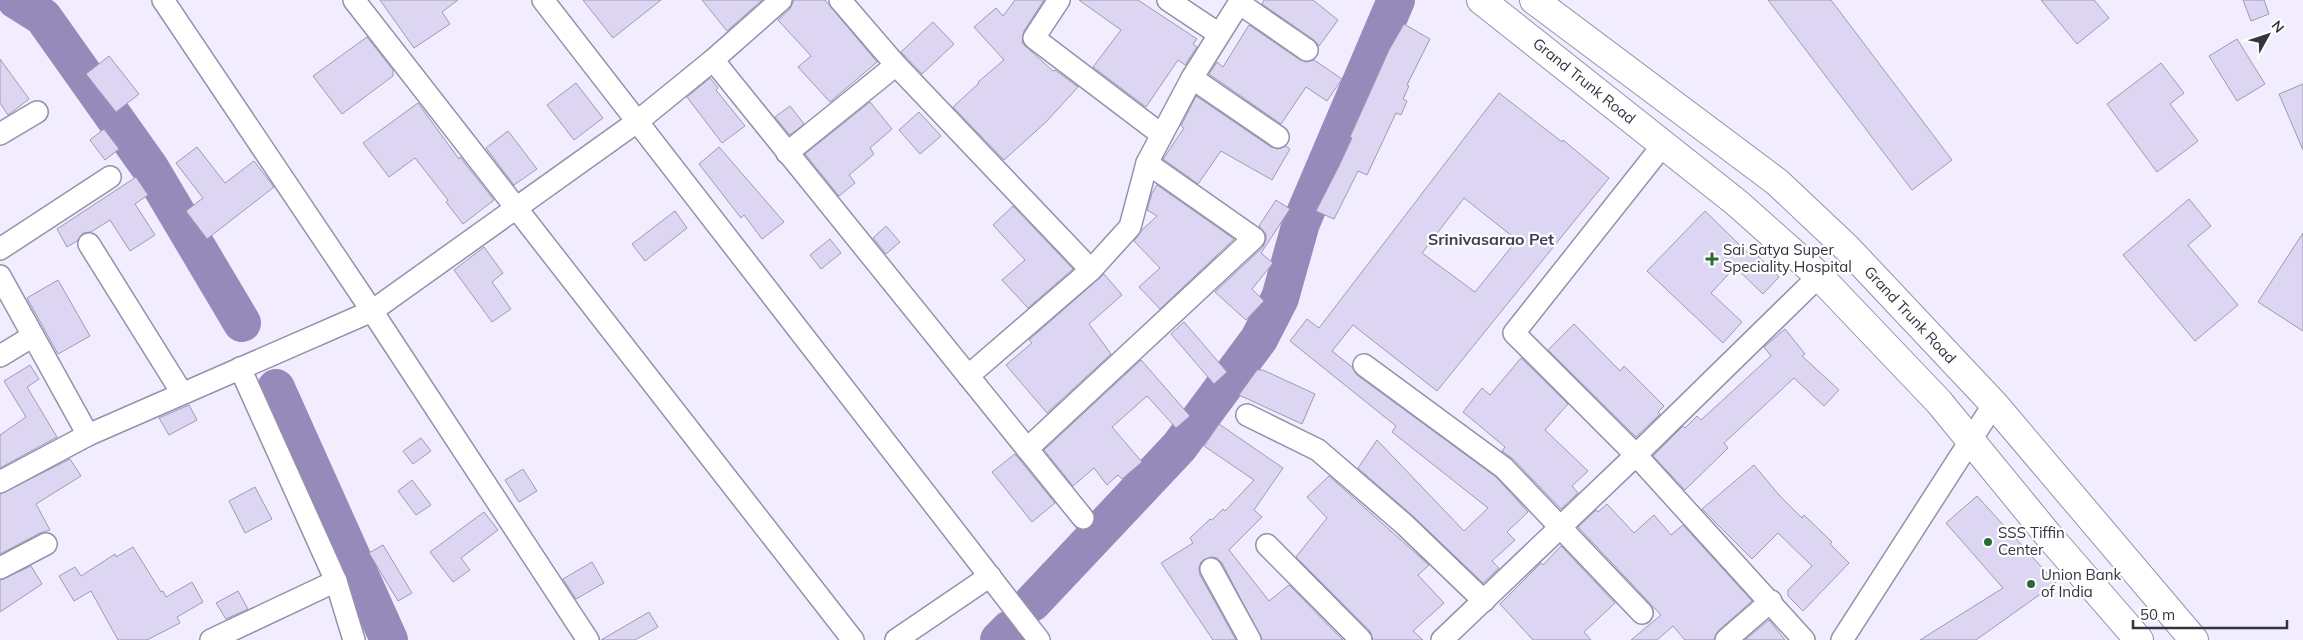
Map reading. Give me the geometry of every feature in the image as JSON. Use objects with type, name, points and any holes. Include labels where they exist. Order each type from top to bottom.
[{"type":"main road","name":"Grand Trunk Road","points":[[1481,0],[1737,203],[1819,276],[1939,402],[2048,535],[2139,640]]},
{"type":"main road","name":"Grand Trunk Road","points":[[1542,2],[1777,182],[1848,249],[1994,404],[2194,640]]},
{"type":"street","points":[[163,0],[372,311],[588,640]]},
{"type":"street","points":[[354,0],[853,640]]},
{"type":"street","points":[[543,0],[1039,640]]},
{"type":"street","points":[[0,482],[88,435],[372,311],[638,121],[713,60],[781,0]]},
{"type":"street","points":[[840,0],[896,65],[1091,270]]},
{"type":"street","points":[[1059,0],[1034,38],[1162,135]]},
{"type":"street","points":[[1168,0],[1219,34]]},
{"type":"street","points":[[968,376],[1091,270],[1130,226],[1147,164],[1192,78],[1240,1],[1307,50]]},
{"type":"street","points":[[713,60],[1084,518]]},
{"type":"street","points":[[787,152],[896,65]]},
{"type":"street","points":[[1192,78],[1278,137]]},
{"type":"street","points":[[0,134],[37,112]]},
{"type":"street","points":[[1663,145],[1514,333],[1636,455],[1772,601],[1804,640]]},
{"type":"street","points":[[1027,449],[1254,238],[1147,164]]},
{"type":"street","points":[[0,249],[110,177]]},
{"type":"street","points":[[90,244],[182,393]]},
{"type":"street","points":[[0,276],[88,435]]},
{"type":"street","points":[[1442,640],[1636,455],[1819,276]]},
{"type":"street","points":[[0,356],[33,336]]},
{"type":"street","points":[[1364,365],[1504,468],[1642,613]]},
{"type":"street","points":[[240,368],[336,581],[354,640]]},
{"type":"street","points":[[1842,640],[1994,404]]},
{"type":"street","points":[[1247,415],[1318,450],[1406,525],[1484,601]]},
{"type":"street","points":[[0,568],[46,544]]},
{"type":"street","points":[[1267,545],[1361,640]]},
{"type":"street","points":[[1211,569],[1250,640]]},
{"type":"street","points":[[896,640],[990,576]]},
{"type":"street","points":[[211,640],[336,581]]},
{"type":"street","points":[[1726,640],[1772,601]]},
{"type":"building","points":[[380,0],[458,0],[442,12],[450,24],[414,48]]},
{"type":"building","points":[[583,0],[661,0],[613,38]]},
{"type":"building","points":[[702,0],[762,0],[727,31]]},
{"type":"building","points":[[794,0],[825,0],[877,62],[830,102],[798,67],[811,56],[778,20],[790,9]]},
{"type":"building","points":[[1015,0],[1044,0],[1024,31],[1022,43],[1053,71],[1055,70],[1078,87],[1046,122],[1004,160],[953,107],[1004,60],[974,27],[996,8],[1003,16]]},
{"type":"building","points":[[1079,0],[1138,0],[1197,39],[1193,44],[1197,47],[1185,65],[1178,60],[1146,107],[1093,67],[1121,30]]},
{"type":"building","points":[[1264,0],[1313,0],[1338,20],[1319,46],[1314,40],[1262,4]]},
{"type":"building","points":[[1768,0],[1831,0],[1952,160],[1912,190]]},
{"type":"building","points":[[2041,0],[2094,0],[2109,18],[2077,44]]},
{"type":"building","points":[[2243,0],[2264,0],[2269,14],[2251,21]]},
{"type":"building","points":[[933,22],[954,44],[922,74],[901,52]]},
{"type":"building","points":[[1404,24],[1430,39],[1407,85],[1409,86],[1403,99],[1407,101],[1401,115],[1396,113],[1367,175],[1358,171],[1334,219],[1316,211],[1352,138],[1350,137],[1389,50]]},
{"type":"building","points":[[1249,25],[1300,60],[1306,62],[1314,60],[1342,79],[1327,101],[1306,87],[1281,124],[1209,74],[1217,62],[1223,67]]},
{"type":"building","points":[[367,37],[393,70],[393,76],[342,114],[313,76]]},
{"type":"building","points":[[2237,39],[2265,84],[2237,101],[2209,56]]},
{"type":"building","points":[[109,56],[139,94],[116,112],[86,74]]},
{"type":"building","points":[[0,59],[29,99],[8,115],[0,103]]},
{"type":"building","points":[[2161,63],[2184,93],[2170,104],[2198,141],[2157,172],[2107,104]]},
{"type":"building","points":[[710,78],[718,88],[716,90],[745,126],[722,143],[687,97]]},
{"type":"building","points":[[576,83],[603,118],[574,140],[547,105]]},
{"type":"building","points":[[2303,84],[2303,150],[2279,94]]},
{"type":"building","points":[[1499,93],[1562,142],[1563,140],[1609,178],[1437,391],[1353,325],[1332,351],[1352,367],[1357,375],[1496,477],[1528,512],[1507,532],[1515,540],[1492,561],[1499,568],[1483,583],[1413,516],[1358,468],[1377,440],[1464,531],[1488,508],[1392,432],[1396,426],[1290,341],[1307,319],[1319,328]],"holes":[[[1464,198],[1517,240],[1475,292],[1422,253]]]},
{"type":"building","points":[[1196,96],[1271,147],[1278,149],[1286,146],[1290,149],[1272,180],[1221,151],[1198,184],[1163,159],[1184,128],[1181,126]]},
{"type":"building","points":[[870,102],[892,129],[870,148],[874,154],[849,175],[855,183],[839,196],[805,154]]},
{"type":"building","points":[[418,103],[459,159],[460,157],[494,200],[463,224],[446,202],[448,200],[415,158],[389,177],[363,143]]},
{"type":"building","points":[[790,106],[804,124],[790,135],[775,117]]},
{"type":"building","points":[[919,112],[941,136],[920,154],[899,130]]},
{"type":"building","points":[[104,129],[119,149],[105,160],[90,140]]},
{"type":"building","points":[[508,131],[537,169],[514,185],[486,148]]},
{"type":"building","points":[[197,147],[225,183],[254,161],[274,187],[207,239],[186,211],[203,198],[176,163]]},
{"type":"building","points":[[719,147],[784,222],[762,239],[744,215],[741,218],[699,164]]},
{"type":"building","points":[[136,177],[148,195],[135,204],[155,235],[130,251],[110,220],[91,232],[83,233],[77,241],[67,247],[57,229]]},
{"type":"building","points":[[1157,185],[1234,239],[1160,309],[1139,287],[1160,268],[1134,241],[1142,230],[1157,216],[1147,210],[1152,193]]},
{"type":"building","points":[[2189,199],[2211,226],[2188,245],[2238,305],[2195,341],[2123,255]]},
{"type":"building","points":[[1276,200],[1290,209],[1261,253],[1273,263],[1252,289],[1264,301],[1246,320],[1215,292],[1263,247],[1266,234],[1259,226]]},
{"type":"building","points":[[1013,206],[1073,269],[1028,308],[1002,280],[1025,260],[993,225]]},
{"type":"building","points":[[675,211],[687,228],[645,261],[632,244]]},
{"type":"building","points":[[1705,211],[1752,257],[1755,253],[1779,277],[1763,294],[1735,267],[1711,293],[1742,322],[1723,343],[1647,271]]},
{"type":"building","points":[[886,226],[900,242],[886,254],[873,238]]},
{"type":"building","points":[[2303,233],[2303,331],[2258,302]]},
{"type":"building","points":[[830,239],[841,253],[821,269],[810,255]]},
{"type":"building","points":[[484,247],[503,273],[492,282],[511,309],[492,322],[454,270]]},
{"type":"building","points":[[1104,274],[1122,295],[1089,324],[1111,354],[1047,413],[1006,365],[1032,343],[1029,340]]},
{"type":"building","points":[[58,280],[90,336],[58,354],[27,298]]},
{"type":"building","points":[[1184,322],[1227,372],[1214,384],[1171,334]]},
{"type":"building","points":[[1574,324],[1620,371],[1624,366],[1664,406],[1658,412],[1660,414],[1636,437],[1548,350]]},
{"type":"building","points":[[1785,329],[1805,354],[1802,356],[1839,390],[1824,406],[1794,378],[1724,443],[1728,448],[1685,490],[1653,456],[1683,426],[1685,428],[1697,416],[1701,420],[1771,356],[1764,347]]},
{"type":"building","points":[[1521,358],[1568,404],[1545,430],[1588,471],[1572,486],[1578,493],[1561,509],[1513,459],[1502,451],[1505,447],[1463,412],[1482,388],[1490,395]]},
{"type":"building","points":[[1141,360],[1190,416],[1176,428],[1147,396],[1112,427],[1142,462],[1122,479],[1118,475],[1107,485],[1094,468],[1073,486],[1044,450]]},
{"type":"building","points":[[30,365],[39,379],[27,387],[57,437],[0,468],[0,435],[26,417],[4,381]]},
{"type":"building","points":[[1257,370],[1263,370],[1315,394],[1302,424],[1239,395]]},
{"type":"building","points":[[189,405],[197,420],[169,435],[159,418]]},
{"type":"building","points":[[1219,424],[1283,468],[1254,510],[1262,517],[1229,550],[1269,601],[1289,585],[1343,640],[1262,640],[1222,563],[1217,558],[1211,557],[1201,562],[1199,568],[1200,575],[1236,640],[1213,640],[1161,563],[1193,543],[1190,538],[1210,519],[1212,520],[1223,509],[1225,511],[1254,480],[1204,446]]},
{"type":"building","points":[[421,438],[431,451],[413,464],[403,451]]},
{"type":"building","points":[[1015,454],[1055,503],[1032,522],[992,472]]},
{"type":"building","points":[[70,459],[81,476],[36,504],[50,530],[40,533],[0,554],[0,494]]},
{"type":"building","points":[[1754,465],[1779,495],[1802,518],[1804,515],[1832,542],[1830,544],[1849,563],[1803,611],[1788,596],[1788,590],[1812,566],[1778,533],[1752,559],[1702,509]]},
{"type":"building","points":[[523,469],[537,491],[519,502],[505,480]]},
{"type":"building","points":[[1329,476],[1429,565],[1418,575],[1444,603],[1413,631],[1423,640],[1373,640],[1370,631],[1296,557],[1327,518],[1307,497]]},
{"type":"building","points":[[412,480],[431,505],[416,515],[398,491]]},
{"type":"building","points":[[255,487],[272,519],[245,533],[229,501]]},
{"type":"building","points":[[1977,496],[2056,583],[1976,640],[1920,640],[2003,588],[1946,523]]},
{"type":"building","points":[[1607,504],[1634,533],[1654,515],[1671,535],[1683,525],[1752,601],[1718,631],[1714,640],[1685,640],[1673,626],[1657,640],[1631,640],[1661,615],[1578,527],[1596,510],[1598,512]]},
{"type":"building","points":[[484,512],[498,530],[461,558],[470,570],[453,582],[430,552]]},
{"type":"building","points":[[383,545],[412,593],[398,601],[369,553]]},
{"type":"building","points":[[1561,546],[1615,603],[1584,632],[1591,640],[1533,640],[1500,604]]},
{"type":"building","points":[[133,547],[166,597],[192,582],[203,602],[177,617],[180,623],[147,640],[118,640],[91,591],[74,601],[59,576],[75,567],[81,576],[115,554],[116,557]]},
{"type":"building","points":[[592,562],[604,583],[576,599],[563,579]]},
{"type":"building","points":[[31,566],[42,584],[0,612],[0,580]]},
{"type":"building","points":[[238,591],[248,609],[226,619],[216,603]]},
{"type":"building","points":[[649,612],[658,627],[635,640],[601,640]]},
{"type":"building","points":[[1769,620],[1785,640],[1745,640]]},
{"type":"waterway","points":[[16,0],[43,17],[150,168],[242,323]]},
{"type":"waterway","points":[[1032,603],[1179,447],[1259,339],[1280,298],[1301,223],[1396,0]]},
{"type":"waterway","points":[[276,388],[389,640]]},
{"type":"waterway","points":[[999,640],[1010,629]]},
{"type":"place","name":"Sai Satya Super Speciality Hospital","points":[[1712,259]]},
{"type":"place","name":"SSS Tiffin Center","points":[[1988,542]]},
{"type":"place","name":"Union Bank of India","points":[[2031,584]]},
{"type":"district","name":"Srinivasarao Pet","points":[[1491,239]]}]
